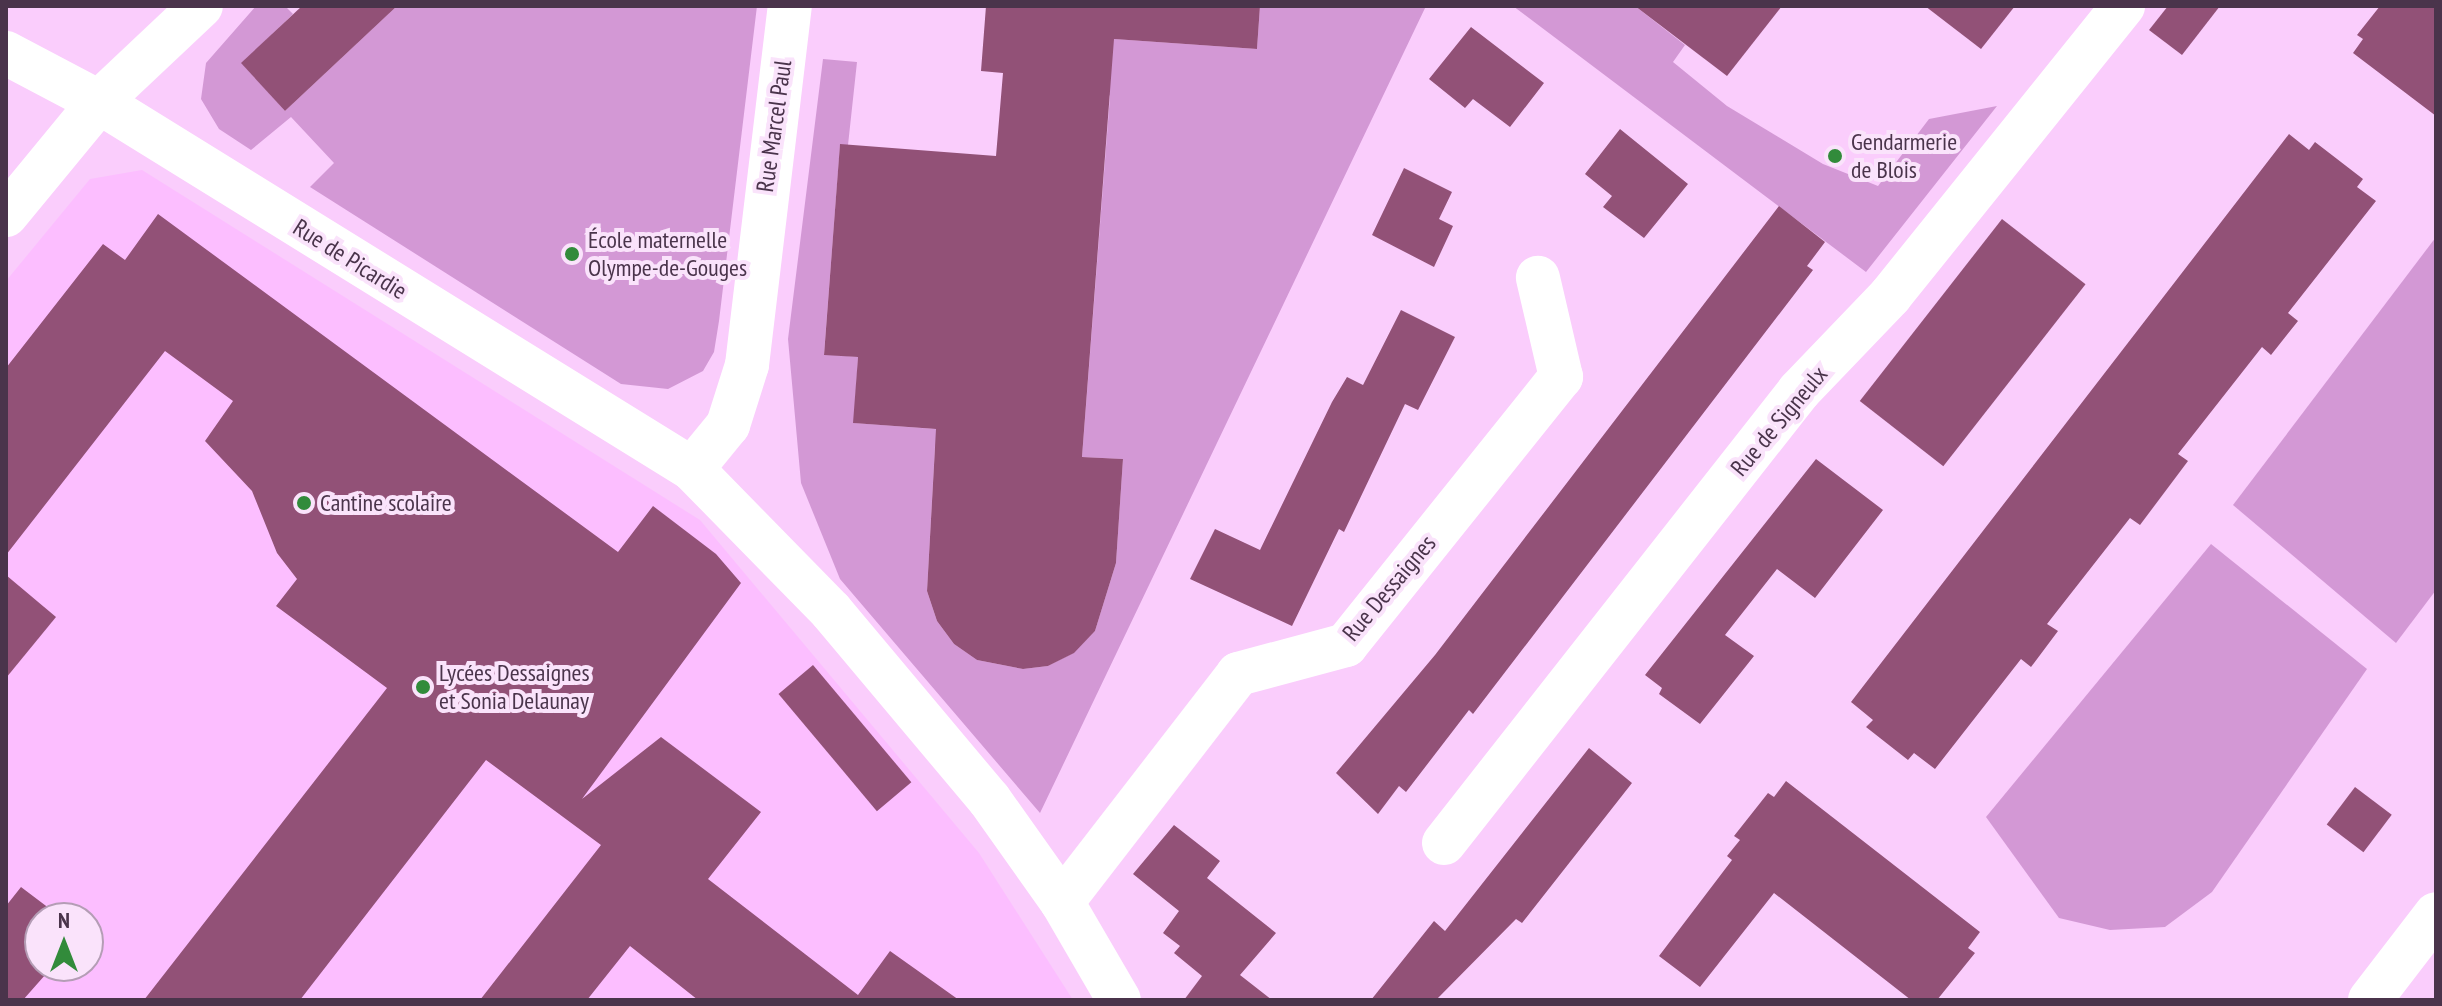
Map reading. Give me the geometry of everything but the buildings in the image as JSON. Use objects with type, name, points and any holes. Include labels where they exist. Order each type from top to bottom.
[{"type":"street","points":[[6,215],[99,102],[201,6]]},
{"type":"street","name":"Rue Marcel Paul","points":[[692,469],[728,425],[747,365],[790,6]]},
{"type":"street","name":"Rue de Signeulx","points":[[1444,843],[1799,391],[1890,296],[2123,6]]},
{"type":"street","name":"Rue de Picardie","points":[[6,53],[99,102],[692,469]]},
{"type":"street","name":"Rue Dessaignes","points":[[1062,902],[1238,674],[1346,645],[1561,377],[1538,278]]},
{"type":"street","points":[[692,469],[831,611],[989,799],[1062,902],[1119,1000]]},
{"type":"street","points":[[2370,1000],[2436,914]]},
{"type":"shaded area","name":"École maternelle Olympe-de-Gouges","points":[[256,6],[285,6],[293,14],[242,63],[285,111],[397,6],[757,6],[719,321],[714,352],[703,371],[668,389],[621,384],[310,187],[334,163],[291,117],[251,150],[219,129],[201,99],[206,63]]},
{"type":"shaded area","points":[[1260,6],[1426,6],[1040,813],[840,579],[801,483],[788,339],[823,59],[857,62],[848,145],[840,145],[824,354],[858,357],[854,423],[975,432],[935,446],[927,591],[937,621],[954,644],[977,660],[1023,669],[1048,666],[1073,653],[1095,631],[1116,563],[1123,459],[1082,457],[1110,96],[1071,36],[1257,49]]},
{"type":"shaded area","points":[[1513,6],[1635,6],[1685,45],[1673,62],[1727,106],[1823,164],[1878,186],[1929,119],[1997,106],[1866,272]]},
{"type":"shaded area","name":"Lycées Dessaignes et Sonia Delaunay","points":[[142,170],[700,520],[979,853],[1073,1000],[6,1000],[6,281],[90,179]]},
{"type":"shaded area","points":[[2436,237],[2436,590],[2396,643],[2233,505]]},
{"type":"shaded area","points":[[2211,544],[2367,669],[2212,892],[2165,927],[2110,930],[2059,918],[1986,817]]},
{"type":"place","name":"Gendarmerie de Blois","points":[[1835,156]]},
{"type":"place","name":"École maternelle Olympe-de-Gouges","points":[[572,254]]},
{"type":"place","name":"Cantine scolaire","points":[[304,503]]},
{"type":"place","name":"Lycées Dessaignes et Sonia Delaunay","points":[[423,687]]}]
